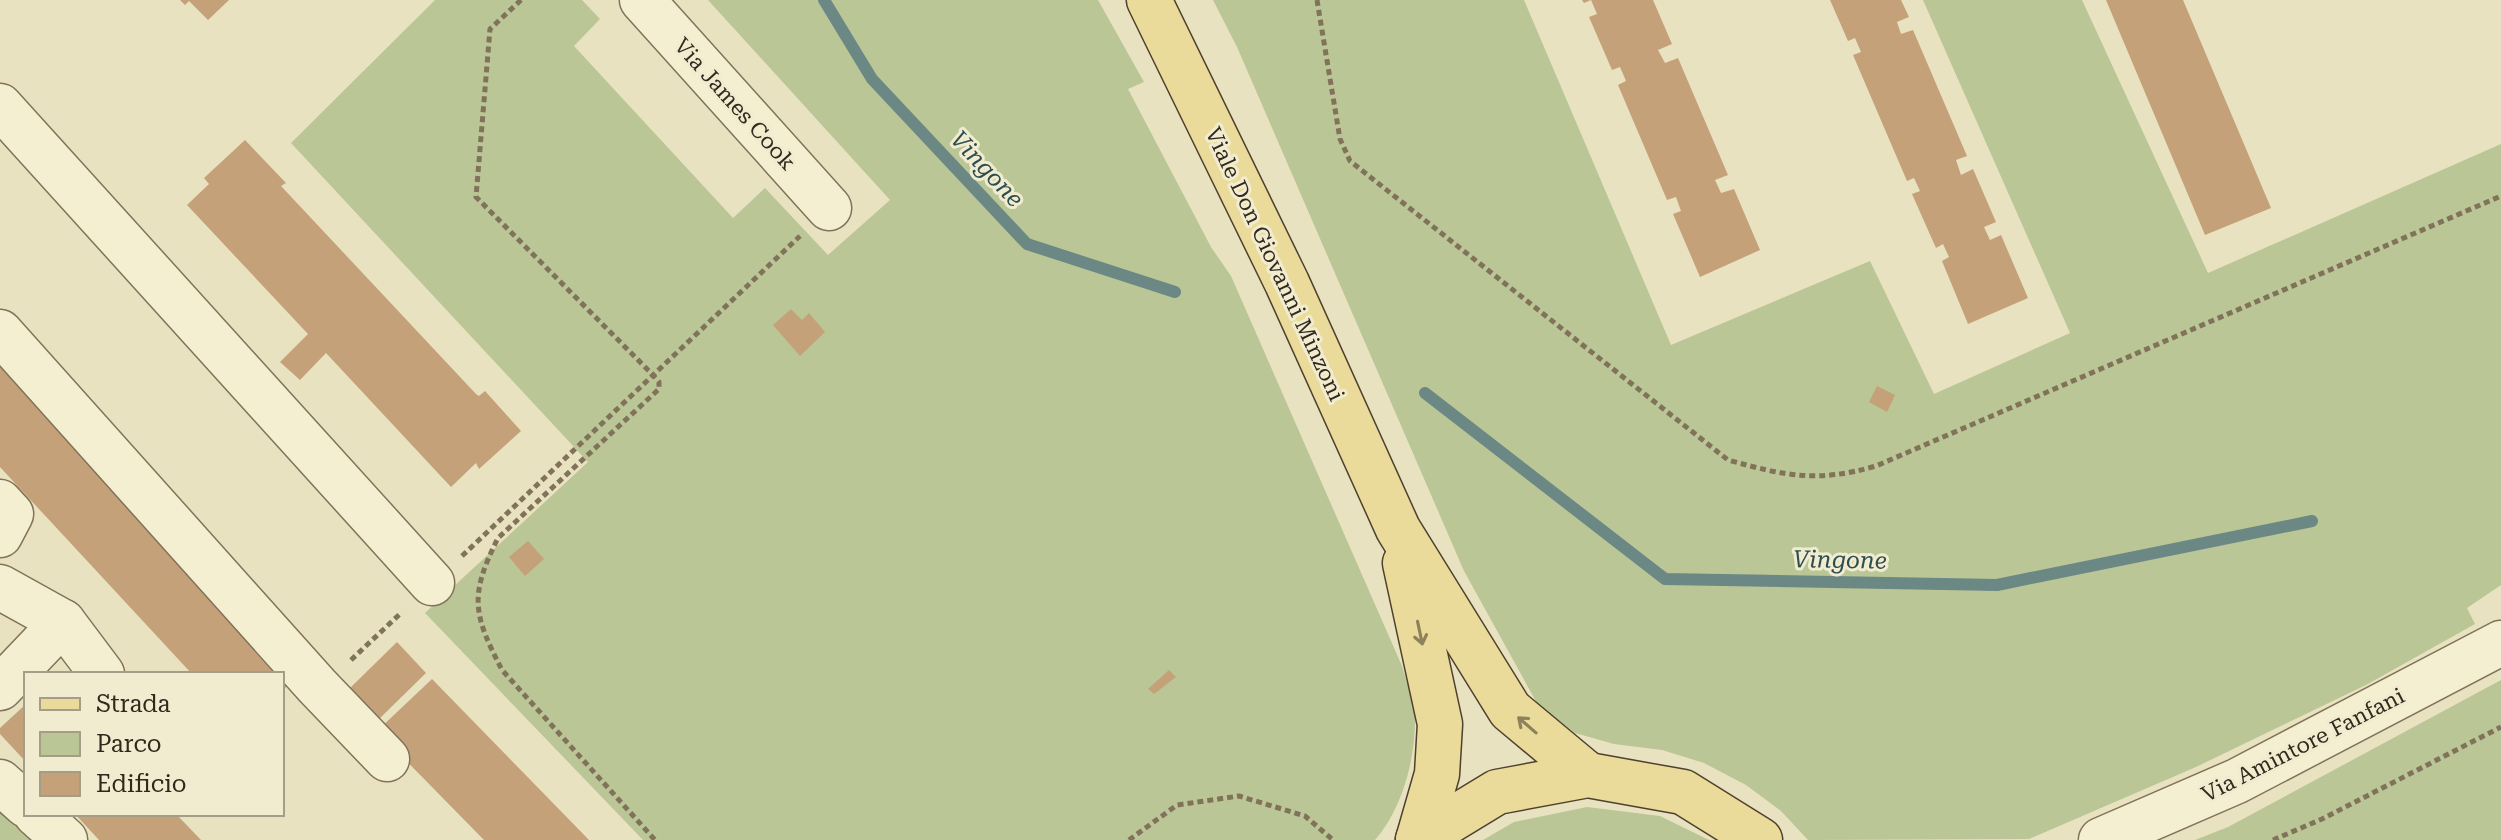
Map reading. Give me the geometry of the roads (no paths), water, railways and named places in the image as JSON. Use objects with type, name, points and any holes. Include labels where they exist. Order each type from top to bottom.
[{"type":"main road","name":"Viale Don Giovanni Minzoni","points":[[1149,0],[1287,283],[1398,529],[1510,710],[1588,775]]},
{"type":"main road","name":"Viale Don Giovanni Minzoni","points":[[1398,529],[1440,724],[1437,774],[1418,840]]},
{"type":"main road","points":[[1418,840],[1497,792],[1588,775],[1683,792],[1760,840]]},
{"type":"street","name":"Via James Cook","points":[[642,0],[829,208]]},
{"type":"street","points":[[0,106],[432,583]]},
{"type":"street","points":[[0,332],[317,686],[387,759]]},
{"type":"street","points":[[0,502],[11,514],[0,535]]},
{"type":"street","points":[[0,587],[63,622],[100,672]]},
{"type":"street","points":[[0,688],[63,622]]},
{"type":"street","name":"Via Amintore Fanfani","points":[[2101,840],[2237,781],[2501,643]]},
{"type":"street","points":[[0,782],[24,803]]},
{"type":"street","points":[[38,816],[65,840]]},
{"type":"waterway","name":"Vingone","points":[[824,0],[872,79],[1027,244],[1175,292]]},
{"type":"waterway","name":"Vingone","points":[[1425,393],[1665,579],[1997,585],[2312,521]]}]
